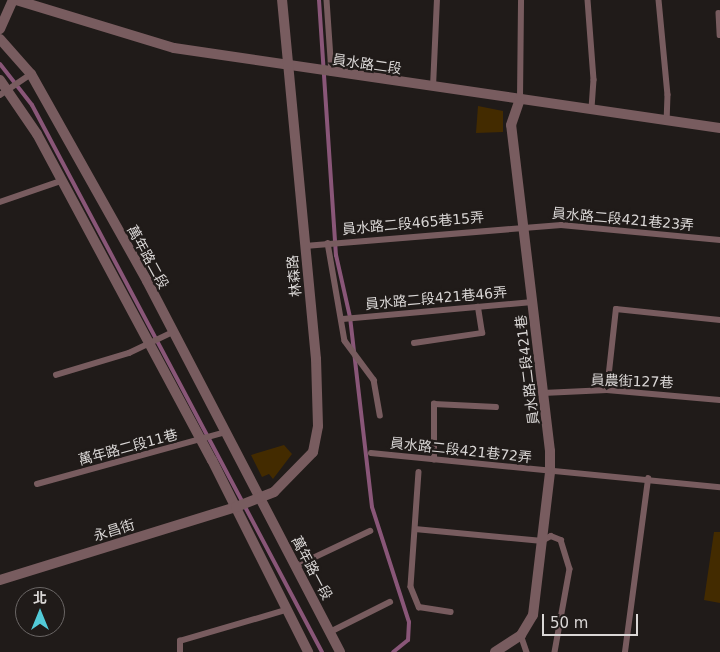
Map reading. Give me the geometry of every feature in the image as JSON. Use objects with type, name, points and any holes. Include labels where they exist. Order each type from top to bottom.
[{"type":"street","points":[[0,29],[15,0]]},
{"type":"street","name":"員水路二段","points":[[15,0],[174,48],[289,67],[720,128]]},
{"type":"street","name":"林森路","points":[[236,507],[282,486],[313,452],[318,426],[316,359],[282,0]]},
{"type":"street","name":"萬年路二段","points":[[0,39],[32,74],[173,332],[258,497]]},
{"type":"street","points":[[0,80],[4,92],[61,181],[236,507],[308,652]]},
{"type":"street","name":"員水路二段421巷","points":[[520,99],[511,125],[543,394],[550,472],[533,615],[522,635]]},
{"type":"street","name":"萬年路一段","points":[[258,497],[340,652]]},
{"type":"street","name":"永昌街","points":[[0,580],[236,507]]},
{"type":"street","points":[[495,652],[522,635]]},
{"type":"lane","points":[[327,0],[332,73]]},
{"type":"lane","points":[[433,87],[437,0]]},
{"type":"lane","points":[[520,99],[521,0]]},
{"type":"lane","points":[[588,0],[594,80],[592,110]]},
{"type":"lane","points":[[659,0],[668,95],[667,121]]},
{"type":"lane","points":[[719,13],[720,35]]},
{"type":"lane","points":[[4,92],[32,74]]},
{"type":"lane","points":[[0,202],[61,181]]},
{"type":"lane","name":"員水路二段421巷23弄","points":[[523,225],[561,224],[720,240]]},
{"type":"lane","name":"員水路二段465巷15弄","points":[[305,246],[523,225]]},
{"type":"lane","points":[[328,243],[343,319],[344,341],[374,380],[380,415]]},
{"type":"lane","name":"員水路二段421巷46弄","points":[[343,319],[532,302]]},
{"type":"lane","points":[[414,343],[482,333],[478,307]]},
{"type":"lane","points":[[607,390],[616,309],[720,320]]},
{"type":"lane","points":[[56,375],[148,345],[173,332]]},
{"type":"lane","name":"員農街127巷","points":[[543,394],[607,390],[720,400]]},
{"type":"lane","points":[[434,460],[434,404],[496,407]]},
{"type":"lane","name":"萬年路二段11巷","points":[[37,484],[201,441],[226,432]]},
{"type":"lane","name":"員水路二段421巷72弄","points":[[370,453],[550,472],[648,479],[720,487]]},
{"type":"lane","points":[[419,472],[411,587],[419,607],[451,612]]},
{"type":"lane","points":[[625,652],[648,479]]},
{"type":"lane","points":[[415,529],[542,541],[551,536],[560,540],[570,569],[555,652]]},
{"type":"lane","points":[[296,566],[370,531]]},
{"type":"lane","points":[[330,632],[390,602]]},
{"type":"lane","points":[[180,652],[180,641],[286,610]]},
{"type":"lane","points":[[522,635],[527,652]]},
{"type":"building","points":[[478,106],[503,111],[503,132],[476,133]]},
{"type":"building","points":[[284,445],[292,454],[273,479],[269,474],[262,477],[251,455]]},
{"type":"building","points":[[714,532],[720,532],[720,603],[704,600]]},
{"type":"waterway","points":[[319,0],[336,255],[350,317],[372,507],[409,622],[408,640],[393,652]]},
{"type":"waterway","points":[[0,64],[32,105],[322,652]]}]
